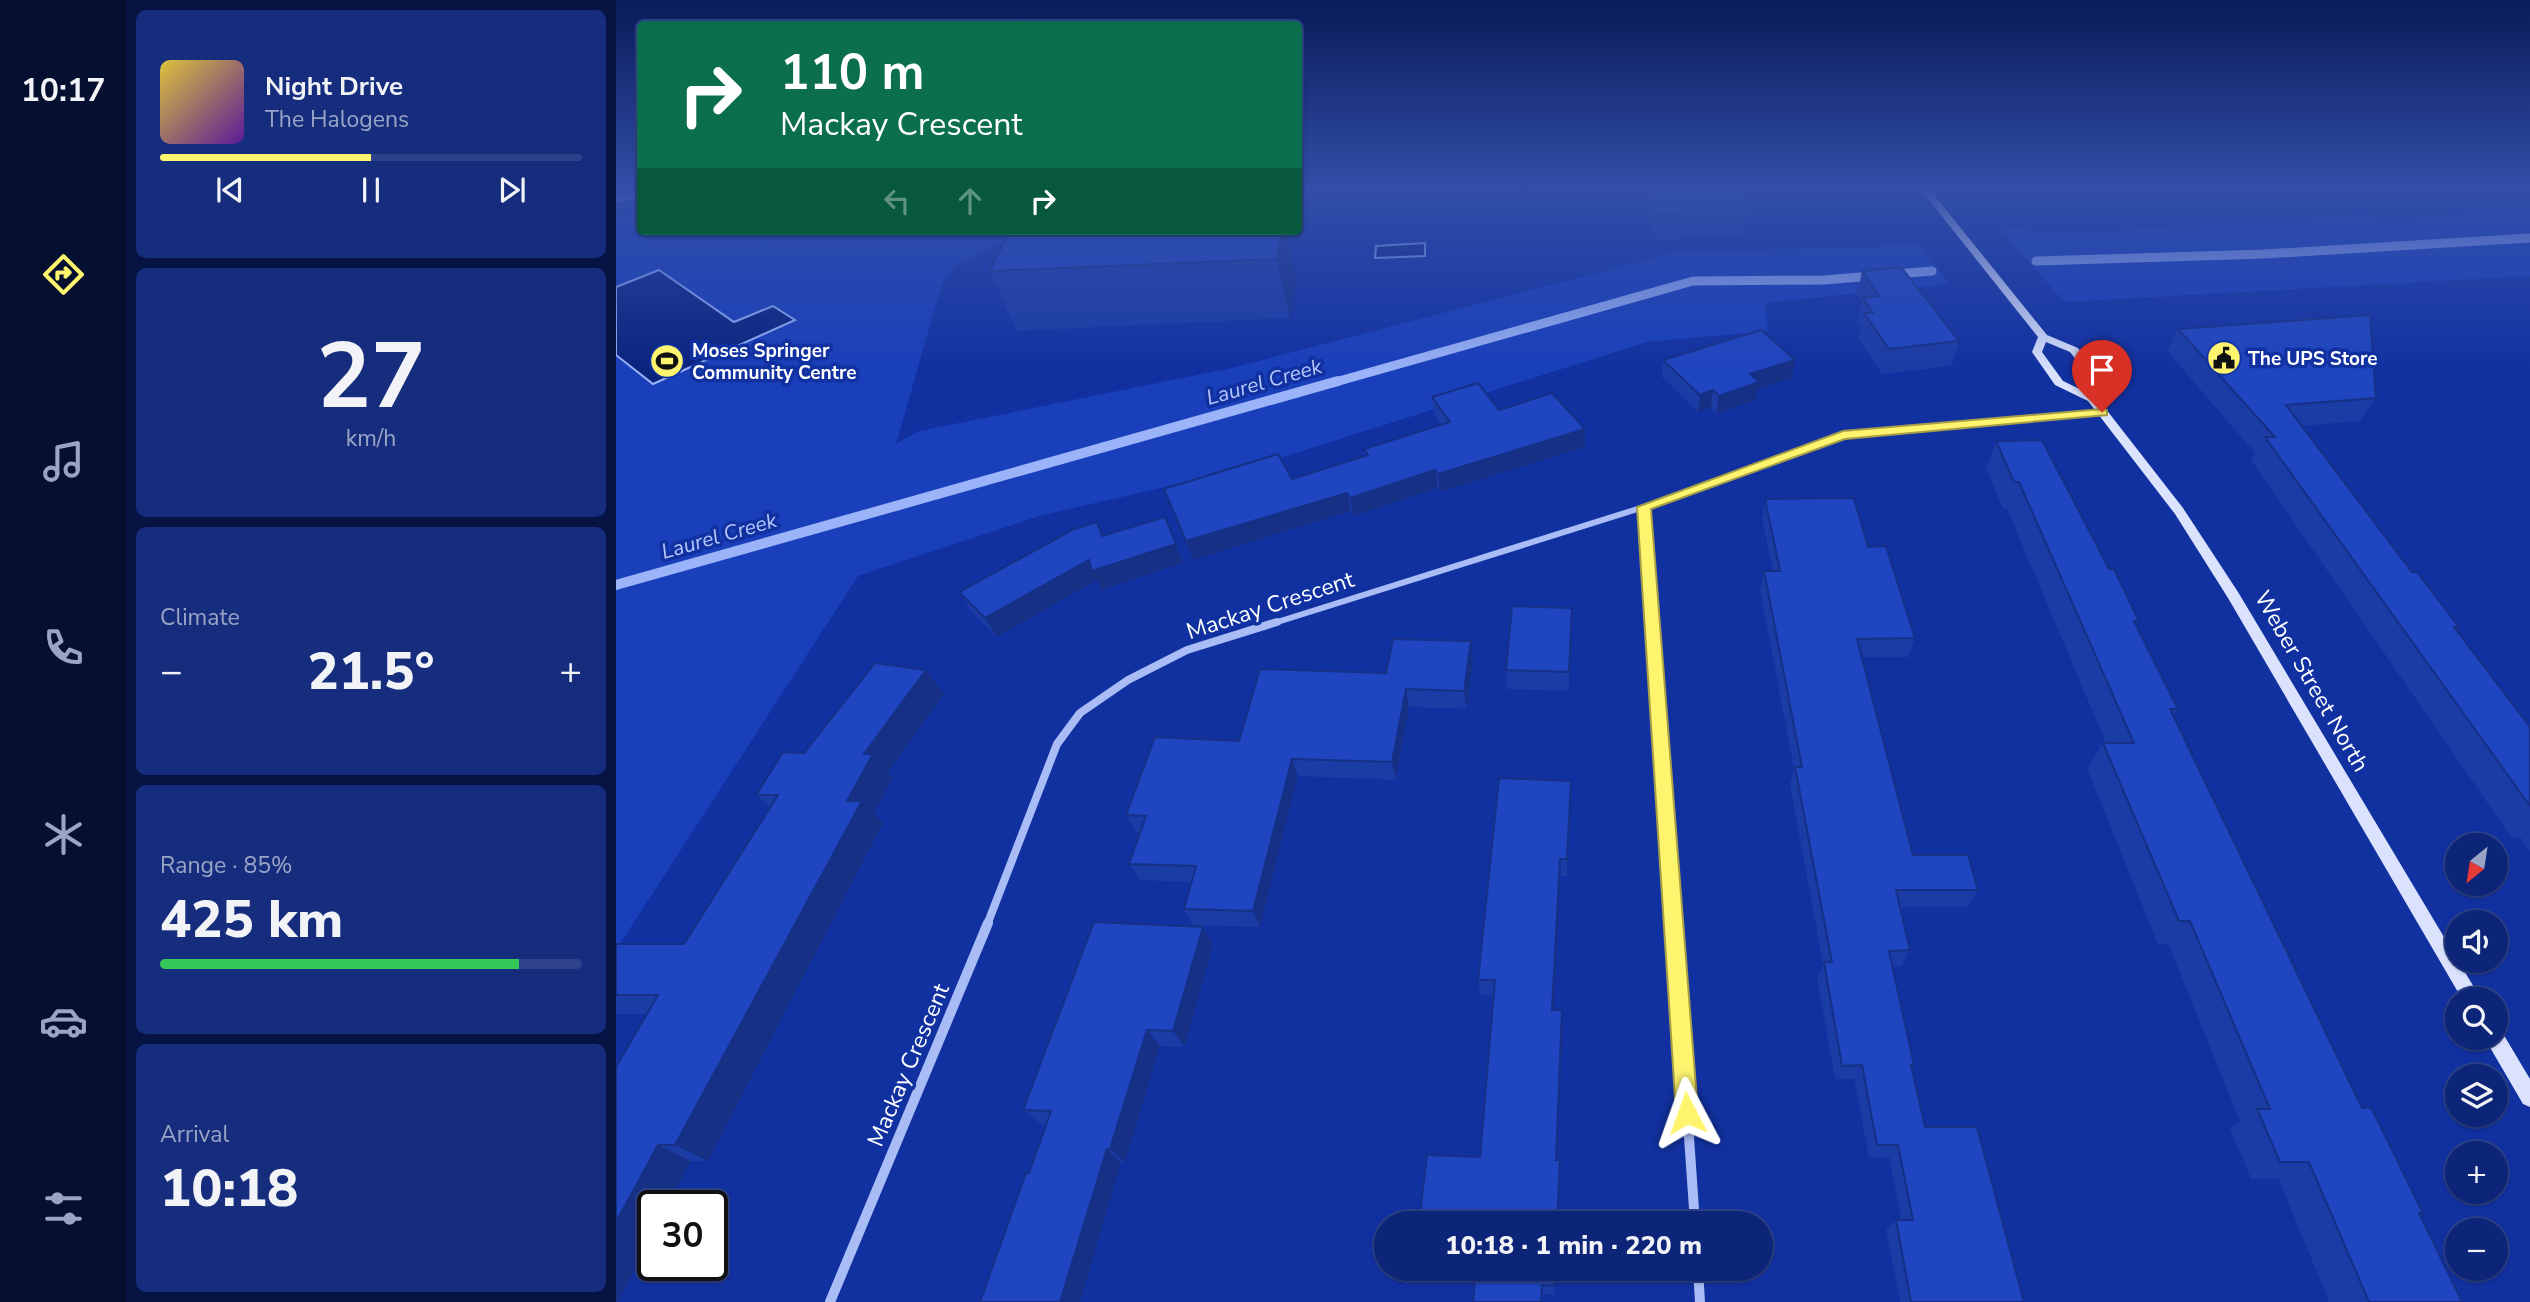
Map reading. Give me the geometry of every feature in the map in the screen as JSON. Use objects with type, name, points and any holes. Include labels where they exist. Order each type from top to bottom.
[{"type":"main road","name":"Weber Street North","points":[[1974,251],[2043,337],[2074,349],[2097,380],[2092,399]]},
{"type":"main road","name":"Weber Street North","points":[[2043,337],[2037,352],[2059,383],[2092,399],[2179,511],[2233,595],[2465,987]]},
{"type":"main road","points":[[2502,1050],[2530,1097]]},
{"type":"street","name":"Mackay Crescent","points":[[830,1302],[1017,854],[1057,744],[1080,713],[1128,680],[1187,650],[1644,507],[1843,435],[2102,412]]},
{"type":"street","points":[[1644,507],[1694,1211]]},
{"type":"street","points":[[1699,1281],[1700,1302]]},
{"type":"shaded area","points":[[616,251],[984,251],[957,265],[942,283],[896,444],[919,431],[1228,369],[1677,252],[1925,251],[1949,284],[1773,302],[1765,305],[1768,331],[1647,342],[1248,468],[1039,516],[858,576],[616,950]]},
{"type":"shaded area","points":[[1376,251],[1425,251],[1425,256],[1375,258]]},
{"type":"shaded area","points":[[2020,251],[2530,251],[2530,276],[2064,302]]},
{"type":"shaded area","name":"Moses Springer Community Centre","points":[[659,270],[734,322],[773,306],[795,320],[653,384],[616,355],[616,287]]},
{"type":"building","points":[[1000,251],[1278,251],[1277,259],[990,271]]},
{"type":"building","points":[[1901,267],[1959,341],[1889,349],[1864,313],[1873,313],[1863,298],[1879,296],[1862,271]]},
{"type":"building","points":[[2370,315],[2376,398],[2286,405],[2412,572],[2417,572],[2459,627],[2454,627],[2530,727],[2530,806],[2265,437],[2275,437],[2178,329]]},
{"type":"building","points":[[1761,330],[1795,360],[1750,374],[1759,382],[1719,396],[1713,390],[1700,395],[1663,360]]},
{"type":"building","points":[[1478,383],[1499,410],[1552,393],[1585,429],[1438,474],[1435,470],[1350,498],[1347,493],[1186,541],[1164,489],[1278,454],[1292,479],[1368,455],[1364,449],[1450,422],[1432,397]]},
{"type":"building","points":[[2042,440],[2109,569],[2114,569],[2139,621],[2134,621],[2178,709],[2170,709],[2362,1108],[2371,1107],[2423,1213],[2419,1213],[2445,1267],[2445,1281],[2452,1281],[2462,1302],[2369,1302],[2309,1162],[2280,1162],[2257,1109],[2270,1109],[2190,921],[2179,921],[2103,743],[2134,743],[2019,482],[2014,482],[1996,441]]},
{"type":"building","points":[[1854,498],[1868,547],[1886,546],[1915,638],[1857,639],[1913,855],[1968,855],[1978,890],[1896,890],[1910,950],[1889,951],[1914,1065],[1911,1065],[1925,1127],[1977,1127],[2024,1302],[1911,1302],[1896,1220],[1913,1220],[1898,1145],[1877,1145],[1862,1065],[1842,1066],[1824,962],[1832,962],[1795,767],[1802,767],[1764,571],[1780,571],[1765,499]]},
{"type":"building","points":[[1165,517],[1176,544],[1092,571],[1089,560],[985,618],[959,592],[1074,529],[1097,522],[1102,536]]},
{"type":"building","points":[[1512,606],[1572,608],[1569,672],[1506,670]]},
{"type":"building","points":[[1393,639],[1471,641],[1464,691],[1406,689],[1392,762],[1292,759],[1253,911],[1184,909],[1196,866],[1129,864],[1146,816],[1126,815],[1155,737],[1239,741],[1260,669],[1386,673]]},
{"type":"building","points":[[875,663],[926,670],[864,754],[873,754],[847,801],[862,801],[675,1145],[658,1145],[616,1222],[616,1067],[658,995],[616,995],[616,944],[684,944],[778,795],[756,795],[783,752],[804,753]]},
{"type":"building","points":[[1499,778],[1571,781],[1567,859],[1560,859],[1552,1010],[1562,1010],[1556,1160],[1560,1160],[1558,1211],[1420,1211],[1427,1155],[1480,1157],[1495,980],[1478,980]]},
{"type":"building","points":[[1094,922],[1203,927],[1173,1031],[1147,1030],[1060,1302],[980,1302],[1051,1111],[1023,1110]]},
{"type":"building","points":[[1475,1281],[1554,1281],[1554,1286],[1542,1285],[1541,1302],[1473,1302]]},
{"type":"waterway","name":"Laurel Creek","points":[[2036,261],[2318,251]]},
{"type":"waterway","name":"Laurel Creek","points":[[1332,383],[1693,281],[1824,280],[1932,271]]},
{"type":"waterway","name":"Laurel Creek","points":[[616,585],[1338,381]]},
{"type":"place","name":"The UPS Store","points":[[2224,358]]},
{"type":"place","name":"Moses Springer Community Centre","points":[[667,361]]},
{"type":"route","points":[[1687,1113],[1644,507],[1843,435],[2102,412]]}]
